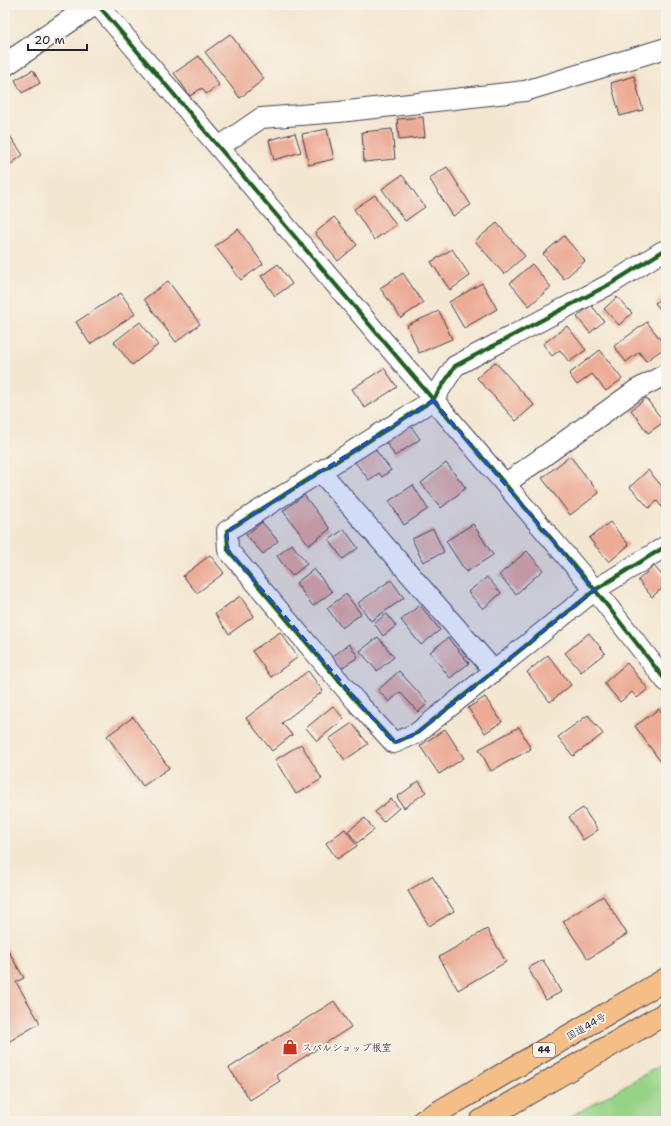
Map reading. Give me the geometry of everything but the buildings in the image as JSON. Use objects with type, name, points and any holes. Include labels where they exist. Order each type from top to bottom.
[{"type":"highway","name":"国道44号","points":[[422,1121],[666,980]]},
{"type":"highway","points":[[481,1121],[666,1013]]},
{"type":"street","points":[[5,65],[93,5]]},
{"type":"street","points":[[98,5],[595,590],[666,681]]},
{"type":"street","points":[[219,147],[261,118],[339,112],[525,91],[666,48]]},
{"type":"street","points":[[666,251],[663,251],[612,283],[455,366],[433,400],[227,531],[228,550],[355,700],[394,743],[417,734],[595,590],[666,546]]},
{"type":"street","points":[[505,484],[636,390],[666,374]]},
{"type":"street","points":[[320,472],[494,671]]},
{"type":"highlighted area","points":[[433,400],[595,590],[417,733],[394,743],[228,550],[227,531]]},
{"type":"green space","points":[[666,1062],[666,1121],[563,1121]]},
{"type":"cycle path","points":[[98,5],[595,590],[666,681]]},
{"type":"cycle path","points":[[666,251],[663,251],[612,283],[455,366],[433,400],[227,531],[228,550],[355,700],[394,743],[417,733],[595,590],[666,546]]},
{"type":"place","name":"スバルショップ根室","points":[[290,1047]]}]
